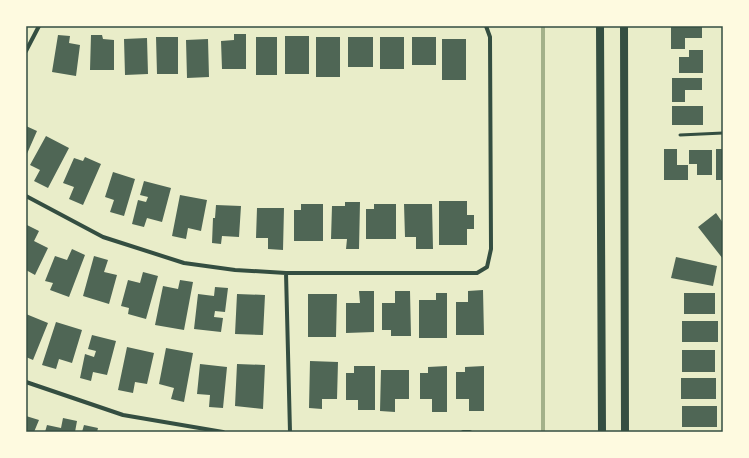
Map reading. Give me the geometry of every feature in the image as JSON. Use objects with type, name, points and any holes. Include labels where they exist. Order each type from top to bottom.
[{"type":"main road","points":[[600,26],[602,432]]},
{"type":"main road","points":[[624,26],[625,432]]},
{"type":"street","points":[[26,51],[39,26]]},
{"type":"street","points":[[26,196],[104,237],[184,263],[235,270],[286,274],[477,273],[487,267],[491,249],[490,37],[486,26]]},
{"type":"street","points":[[286,274],[290,432]]},
{"type":"street","points":[[26,382],[123,414],[223,432]]},
{"type":"street","points":[[463,432],[470,432]]},
{"type":"lane","points":[[680,135],[723,133]]},
{"type":"building","points":[[671,26],[702,26],[702,38],[685,38],[685,49],[671,49]]},
{"type":"building","points":[[234,34],[246,34],[246,69],[222,69],[221,41],[234,40]]},
{"type":"building","points":[[58,35],[70,36],[69,43],[80,45],[76,76],[52,72]]},
{"type":"building","points":[[91,35],[102,35],[103,39],[114,40],[114,70],[90,70]]},
{"type":"building","points":[[285,36],[309,36],[309,74],[285,74]]},
{"type":"building","points":[[156,37],[178,37],[178,74],[157,74]]},
{"type":"building","points":[[256,37],[277,37],[277,75],[256,75]]},
{"type":"building","points":[[316,37],[340,37],[340,77],[316,77]]},
{"type":"building","points":[[348,37],[373,37],[373,67],[348,67]]},
{"type":"building","points":[[380,37],[404,37],[404,69],[380,69]]},
{"type":"building","points":[[412,37],[436,37],[436,65],[412,65]]},
{"type":"building","points":[[147,38],[148,74],[125,75],[124,39]]},
{"type":"building","points":[[208,39],[209,77],[187,78],[186,40]]},
{"type":"building","points":[[442,39],[466,39],[466,80],[442,80]]},
{"type":"building","points":[[689,50],[703,50],[703,73],[679,73],[679,57],[689,57]]},
{"type":"building","points":[[672,78],[702,78],[702,90],[685,90],[685,102],[672,102]]},
{"type":"building","points":[[672,106],[703,106],[703,125],[672,125]]},
{"type":"building","points":[[26,126],[37,131],[26,156]]},
{"type":"building","points":[[46,136],[69,148],[48,188],[34,181],[40,170],[30,165]]},
{"type":"building","points":[[664,149],[677,149],[677,165],[688,165],[688,180],[664,180]]},
{"type":"building","points":[[716,149],[723,149],[723,180],[716,180]]},
{"type":"building","points":[[689,150],[712,150],[712,175],[697,175],[697,164],[689,164]]},
{"type":"building","points":[[85,157],[101,164],[83,205],[69,199],[74,187],[63,183],[74,158],[83,161]]},
{"type":"building","points":[[113,172],[135,179],[124,216],[110,212],[114,200],[105,197]]},
{"type":"building","points":[[144,181],[171,188],[162,222],[147,218],[144,227],[132,224],[138,200],[146,202],[148,197],[140,195]]},
{"type":"building","points":[[180,195],[207,200],[201,231],[188,228],[186,239],[172,236]]},
{"type":"building","points":[[439,201],[467,201],[467,215],[474,215],[474,229],[467,229],[467,245],[439,245]]},
{"type":"building","points":[[345,202],[360,202],[359,249],[346,249],[347,239],[331,239],[332,206],[345,206]]},
{"type":"building","points":[[301,204],[323,204],[323,241],[294,241],[294,210],[301,210]]},
{"type":"building","points":[[374,204],[396,204],[396,239],[366,239],[366,209],[374,209]]},
{"type":"building","points":[[404,204],[432,204],[433,249],[416,249],[416,237],[405,237]]},
{"type":"building","points":[[216,205],[241,206],[239,237],[222,236],[221,244],[212,243],[213,218],[215,218]]},
{"type":"building","points":[[257,208],[284,208],[283,250],[268,249],[268,238],[256,238]]},
{"type":"building","points":[[716,213],[723,223],[723,259],[698,227]]},
{"type":"building","points":[[27,225],[39,231],[34,241],[48,248],[35,275],[26,270]]},
{"type":"building","points":[[72,249],[85,255],[69,297],[50,290],[53,283],[45,281],[55,256],[67,260]]},
{"type":"building","points":[[94,256],[108,260],[104,272],[117,275],[109,304],[83,296]]},
{"type":"building","points":[[676,257],[717,266],[713,286],[671,278]]},
{"type":"building","points":[[143,272],[158,276],[146,319],[128,314],[129,308],[121,306],[128,280],[140,283]]},
{"type":"building","points":[[180,280],[193,282],[184,330],[155,325],[163,286],[178,289]]},
{"type":"building","points":[[215,287],[228,288],[225,312],[215,311],[214,317],[223,318],[221,332],[194,329],[198,294],[214,296]]},
{"type":"building","points":[[483,290],[484,335],[456,335],[456,302],[468,302],[468,291]]},
{"type":"building","points":[[359,291],[374,291],[374,332],[346,333],[346,303],[360,303]]},
{"type":"building","points":[[395,291],[410,291],[411,336],[391,336],[391,330],[382,330],[382,303],[395,303]]},
{"type":"building","points":[[436,293],[447,293],[447,338],[419,338],[419,300],[436,300]]},
{"type":"building","points":[[684,293],[715,293],[715,314],[684,314]]},
{"type":"building","points":[[237,294],[265,295],[263,335],[235,334]]},
{"type":"building","points":[[308,294],[337,294],[336,337],[308,337]]},
{"type":"building","points":[[26,314],[48,323],[33,360],[26,357]]},
{"type":"building","points":[[682,321],[718,321],[718,342],[682,342]]},
{"type":"building","points":[[56,322],[82,330],[72,363],[59,359],[56,369],[42,365]]},
{"type":"building","points":[[92,335],[116,341],[107,375],[93,372],[91,381],[80,378],[85,354],[94,357],[96,351],[88,349]]},
{"type":"building","points":[[127,347],[154,353],[147,384],[135,382],[133,393],[118,390]]},
{"type":"building","points":[[166,348],[193,353],[184,402],[171,399],[174,388],[159,384]]},
{"type":"building","points":[[682,350],[715,350],[715,372],[682,372]]},
{"type":"building","points":[[310,361],[338,362],[337,399],[322,399],[322,409],[309,408]]},
{"type":"building","points":[[200,364],[227,367],[223,408],[209,407],[210,395],[197,394]]},
{"type":"building","points":[[237,364],[265,365],[263,409],[235,406]]},
{"type":"building","points":[[354,366],[375,366],[375,410],[358,410],[358,400],[346,400],[346,373],[354,373]]},
{"type":"building","points":[[447,366],[447,412],[432,412],[432,399],[420,399],[420,373],[428,373],[428,367]]},
{"type":"building","points":[[484,366],[484,411],[469,411],[469,399],[456,399],[456,372],[465,372],[465,367]]},
{"type":"building","points":[[381,370],[409,370],[409,399],[395,399],[395,412],[380,411]]},
{"type":"building","points":[[681,378],[716,378],[716,399],[681,399]]},
{"type":"building","points":[[682,406],[717,406],[717,427],[682,427]]},
{"type":"building","points":[[26,416],[39,420],[34,432],[26,432]]},
{"type":"building","points":[[63,418],[77,421],[75,432],[45,432],[47,425],[61,428]]},
{"type":"building","points":[[84,425],[98,428],[97,432],[82,432]]},
{"type":"waterway","points":[[543,26],[543,432]]}]
